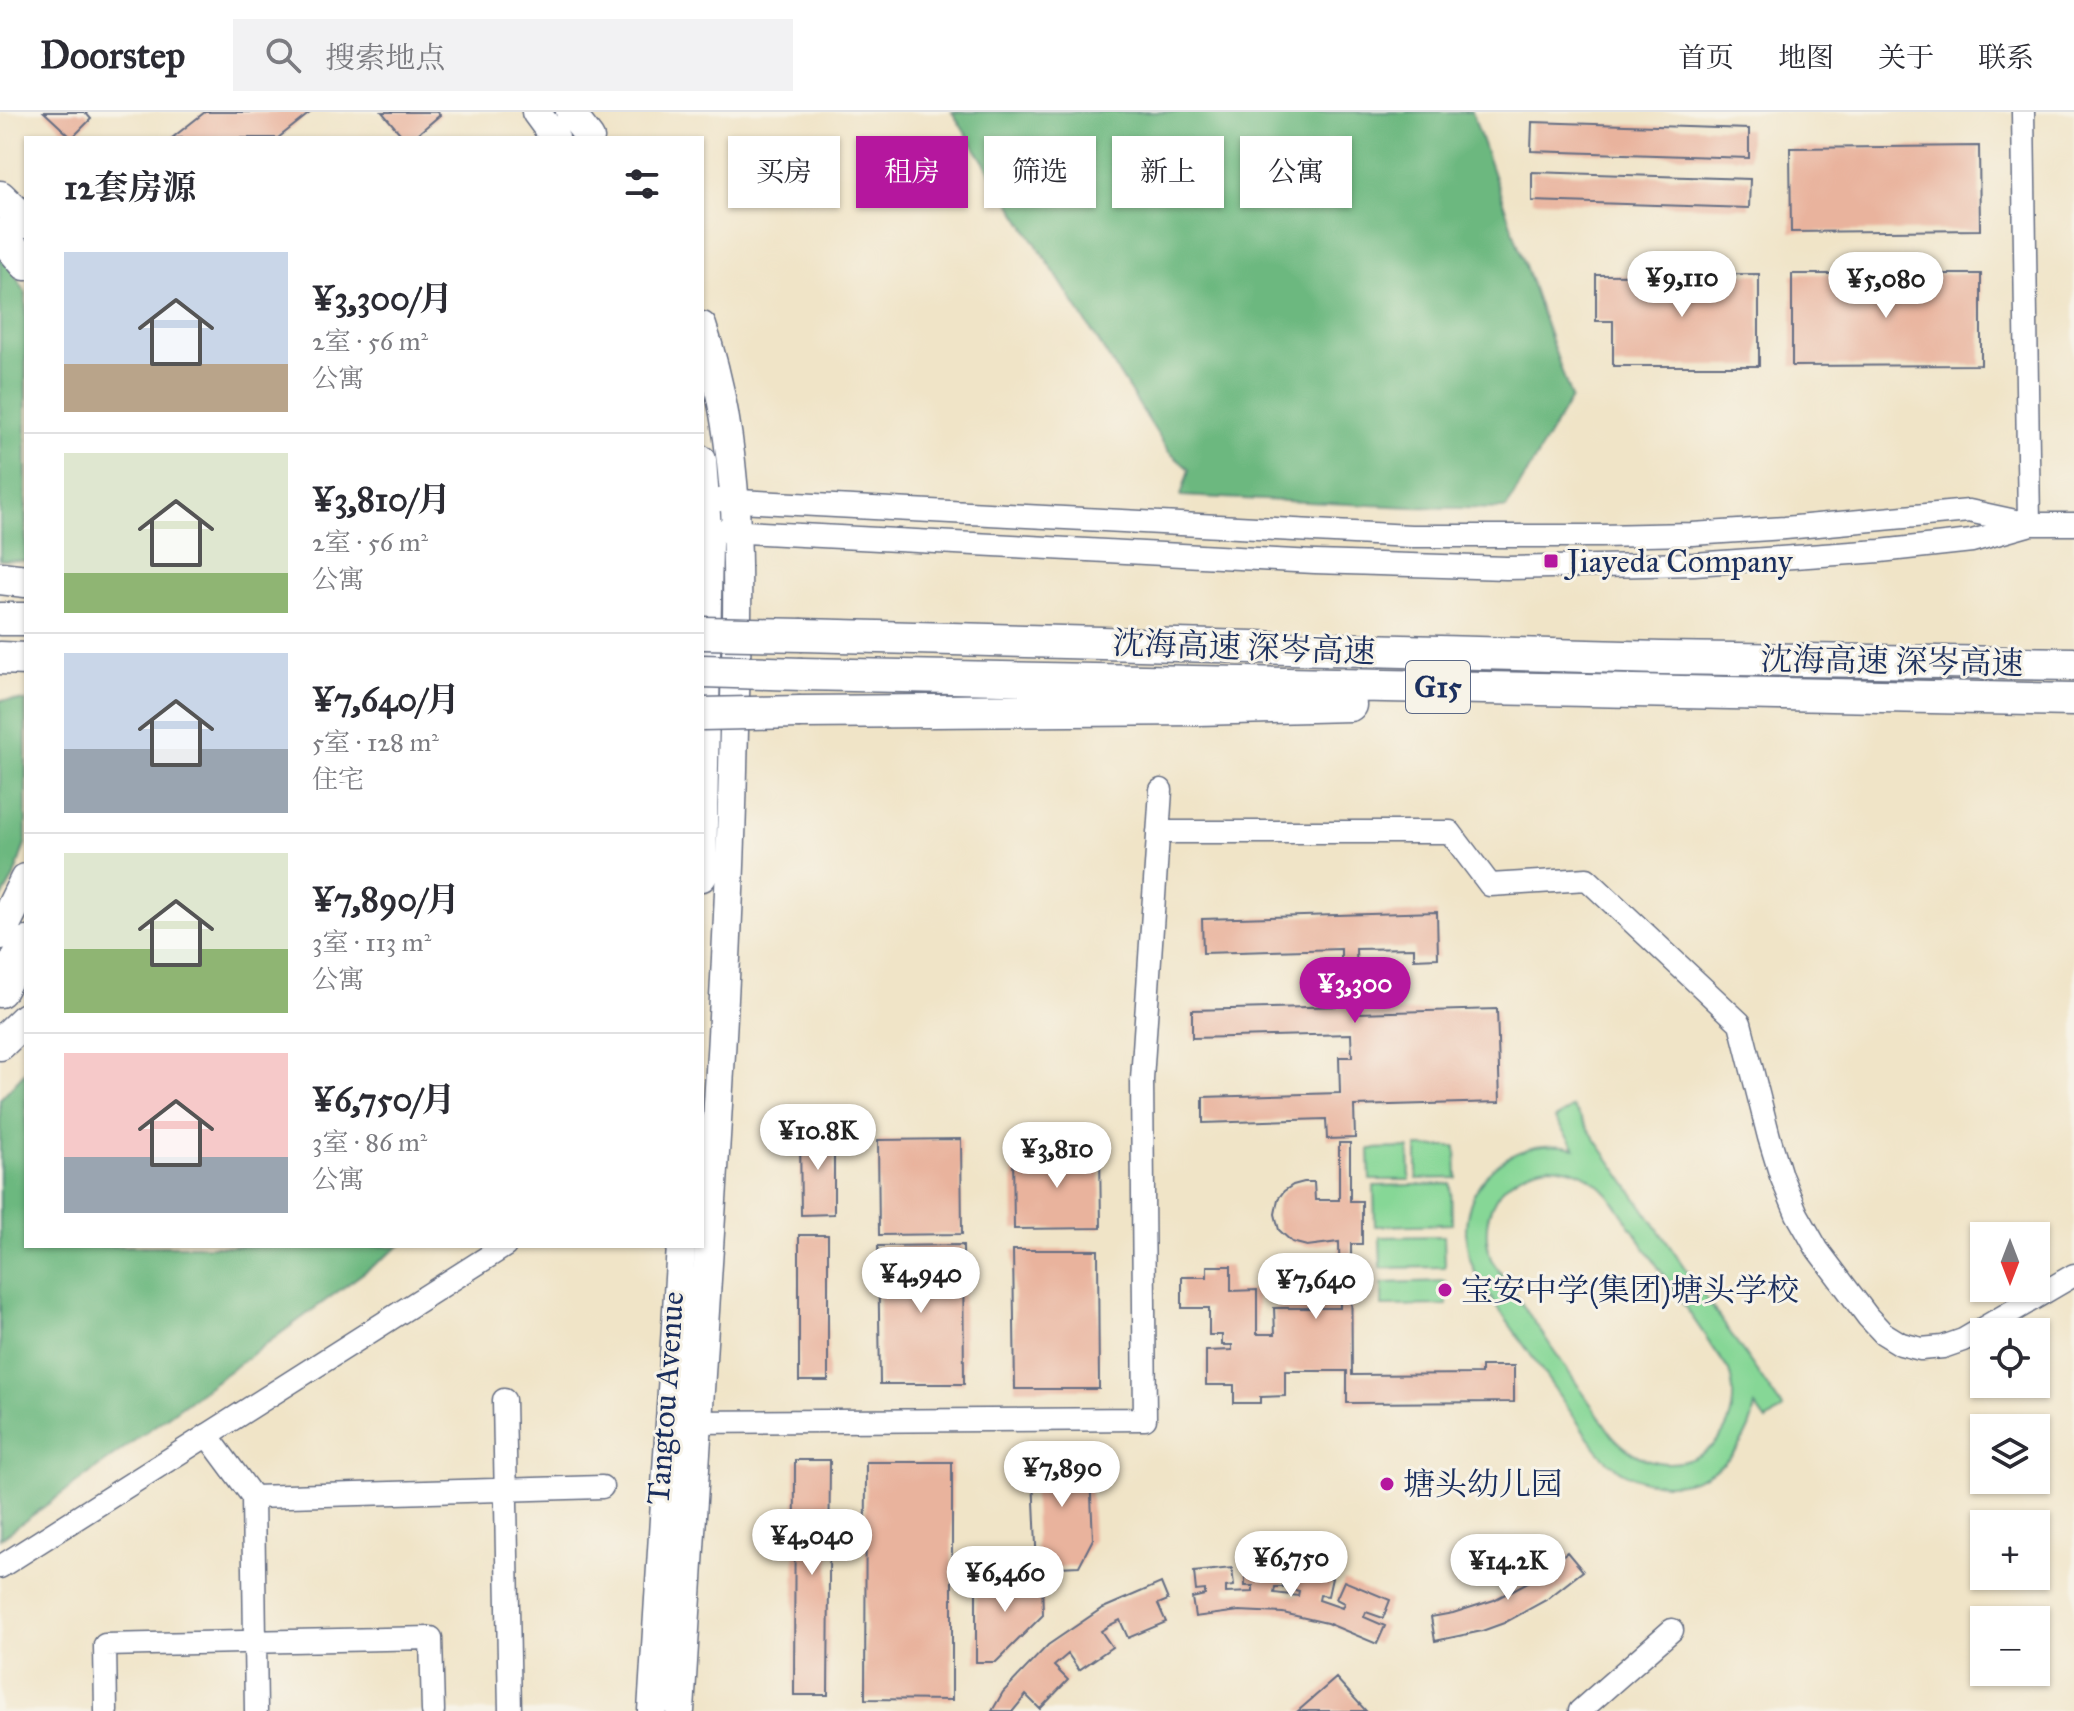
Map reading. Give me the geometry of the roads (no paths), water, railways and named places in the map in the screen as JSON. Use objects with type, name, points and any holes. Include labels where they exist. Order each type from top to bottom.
[{"type":"highway","points":[[0,197],[24,220]]},
{"type":"highway","points":[[0,234],[24,262]]},
{"type":"highway","name":"沈海高速 深岑高速","points":[[704,633],[1678,658],[2074,664]]},
{"type":"highway","name":"沈海高速 深岑高速","points":[[704,671],[2074,700]]},
{"type":"highway","points":[[704,714],[1299,707],[1606,691]]},
{"type":"highway","points":[[0,933],[24,884]]},
{"type":"highway","points":[[0,991],[24,947]]},
{"type":"highway","points":[[0,1044],[24,1021]]},
{"type":"main road","points":[[536,112],[554,136]]},
{"type":"main road","points":[[570,112],[588,136]]},
{"type":"main road","name":"Tangtou Avenue","points":[[704,332],[726,419],[734,500],[736,605],[730,892],[722,1039],[704,1220]]},
{"type":"main road","points":[[704,486],[708,620],[704,791]]},
{"type":"main road","name":"Tangtou Avenue","points":[[680,1711],[684,1422],[681,1248]]},
{"type":"main road","name":"Tangtou Avenue","points":[[652,1711],[701,1248]]},
{"type":"street","points":[[2023,112],[2029,524]]},
{"type":"street","points":[[705,499],[1411,536],[1692,534],[1969,511],[2029,524],[2074,524]]},
{"type":"street","points":[[707,530],[1331,563],[1521,568],[1694,564],[1880,551],[1972,541],[2029,524]]},
{"type":"street","points":[[684,1422],[1145,1419],[1142,1080],[1161,790]]},
{"type":"street","points":[[1158,832],[1450,832],[1490,885],[1587,879],[1740,1023],[1769,1137],[1797,1214],[1817,1249],[1883,1333],[1901,1344],[1921,1349],[1943,1347],[1963,1340],[2074,1275]]},
{"type":"street","points":[[0,1567],[502,1248]]},
{"type":"street","points":[[504,1400],[510,1711]]},
{"type":"street","points":[[207,1435],[253,1497],[256,1711]]},
{"type":"street","points":[[253,1497],[602,1487]]},
{"type":"street","points":[[1580,1711],[1672,1630]]},
{"type":"street","points":[[106,1711],[105,1645],[431,1638],[433,1711]]},
{"type":"place","name":"Jiayeda Company","points":[[1551,561]]},
{"type":"place","name":"宝安中学(集团)塘头学校","points":[[1445,1290]]},
{"type":"place","name":"塘头幼儿园","points":[[1387,1484]]}]
